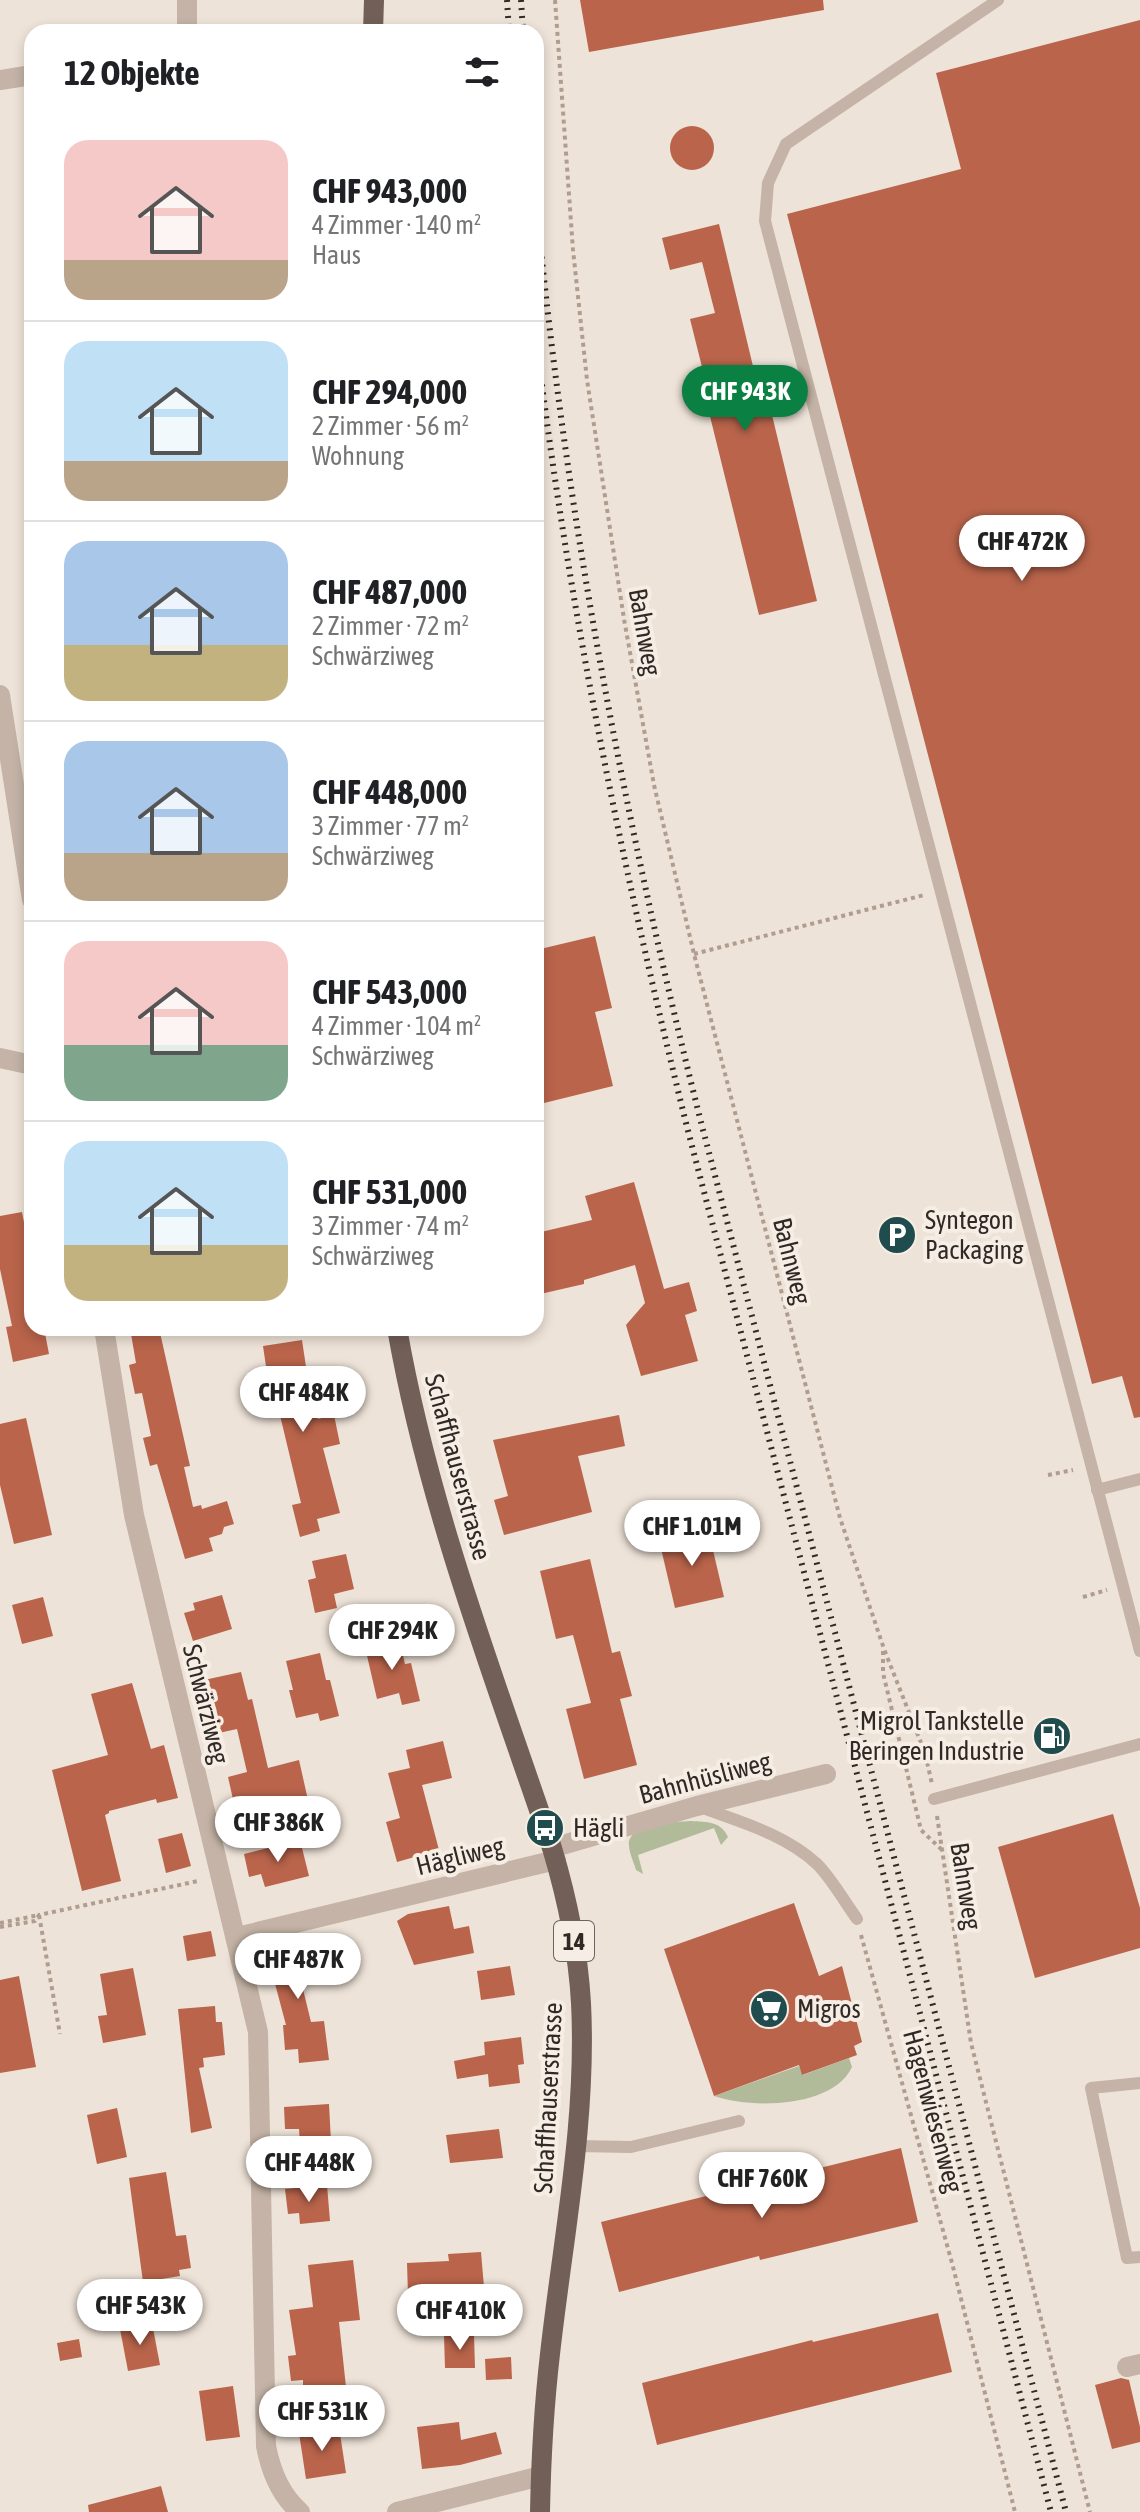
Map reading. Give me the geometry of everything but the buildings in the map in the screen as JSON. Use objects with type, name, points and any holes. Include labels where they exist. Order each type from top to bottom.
[{"type":"main road","points":[[373,24],[374,0]]},
{"type":"main road","name":"Schaffhauserstrasse","points":[[398,1336],[408,1393],[456,1565],[554,1854],[574,1937],[581,2003],[580,2091],[550,2354],[540,2512]]},
{"type":"street","points":[[187,0],[187,24]]},
{"type":"street","points":[[0,80],[24,76]]},
{"type":"street","points":[[0,695],[24,849]]},
{"type":"street","points":[[0,1058],[24,1063]]},
{"type":"street","name":"Schwärziweg","points":[[105,1336],[134,1515],[258,2032],[266,2446],[281,2490],[300,2512]]},
{"type":"street","name":"Bahnhüsliweg","points":[[554,1854],[697,1806],[826,1774]]},
{"type":"street","name":"Hägliweg","points":[[237,1937],[554,1854]]},
{"type":"street","points":[[397,2512],[541,2476]]},
{"type":"lane","points":[[998,0],[786,144],[768,183],[765,221],[1140,1651]]},
{"type":"lane","points":[[1097,1490],[1140,1479]]},
{"type":"lane","points":[[934,1799],[1140,1744]]},
{"type":"lane","points":[[697,1806],[772,1835],[805,1855],[823,1872],[857,1919]]},
{"type":"lane","points":[[1140,2083],[1091,2088],[1127,2258],[1140,2257]]},
{"type":"lane","points":[[576,2146],[631,2147],[739,2121]]},
{"type":"path","name":"Bahnweg","points":[[555,0],[573,250],[595,439],[654,785],[694,954],[840,1518],[884,1649],[925,1753],[971,2043],[1090,2512]]},
{"type":"path","points":[[694,954],[941,890]]},
{"type":"path","points":[[1048,1475],[1092,1466]]},
{"type":"path","points":[[1083,1597],[1123,1586]]},
{"type":"path","points":[[884,1649],[883,1673],[921,1830],[942,1849]]},
{"type":"path","points":[[0,1925],[221,1876]]},
{"type":"path","points":[[39,1915],[60,2034]]},
{"type":"path","name":"Hagenwiesenweg","points":[[857,1919],[952,2263],[1015,2512]]},
{"type":"green space","points":[[691,1821],[717,1825],[728,1837],[721,1845],[714,1828],[638,1855],[643,1874],[636,1870],[630,1838],[644,1828]]},
{"type":"green space","points":[[849,2058],[852,2067],[842,2081],[810,2098],[748,2103],[714,2096],[799,2066],[803,2075]]},
{"type":"railway","points":[[507,0],[508,24]]},
{"type":"railway","points":[[521,0],[522,24]]},
{"type":"railway","points":[[544,274],[581,552],[647,896],[702,1126],[1066,2512]]},
{"type":"railway","points":[[544,399],[564,537],[599,735],[663,1029],[1051,2512]]},
{"type":"place","name":"Syntegon Packaging","points":[[897,1235]]},
{"type":"place","name":"Migrol Tankstelle Beringen Industrie","points":[[1052,1736]]},
{"type":"place","name":"Hägli","points":[[545,1828]]},
{"type":"place","name":"Migros","points":[[769,2009]]}]
